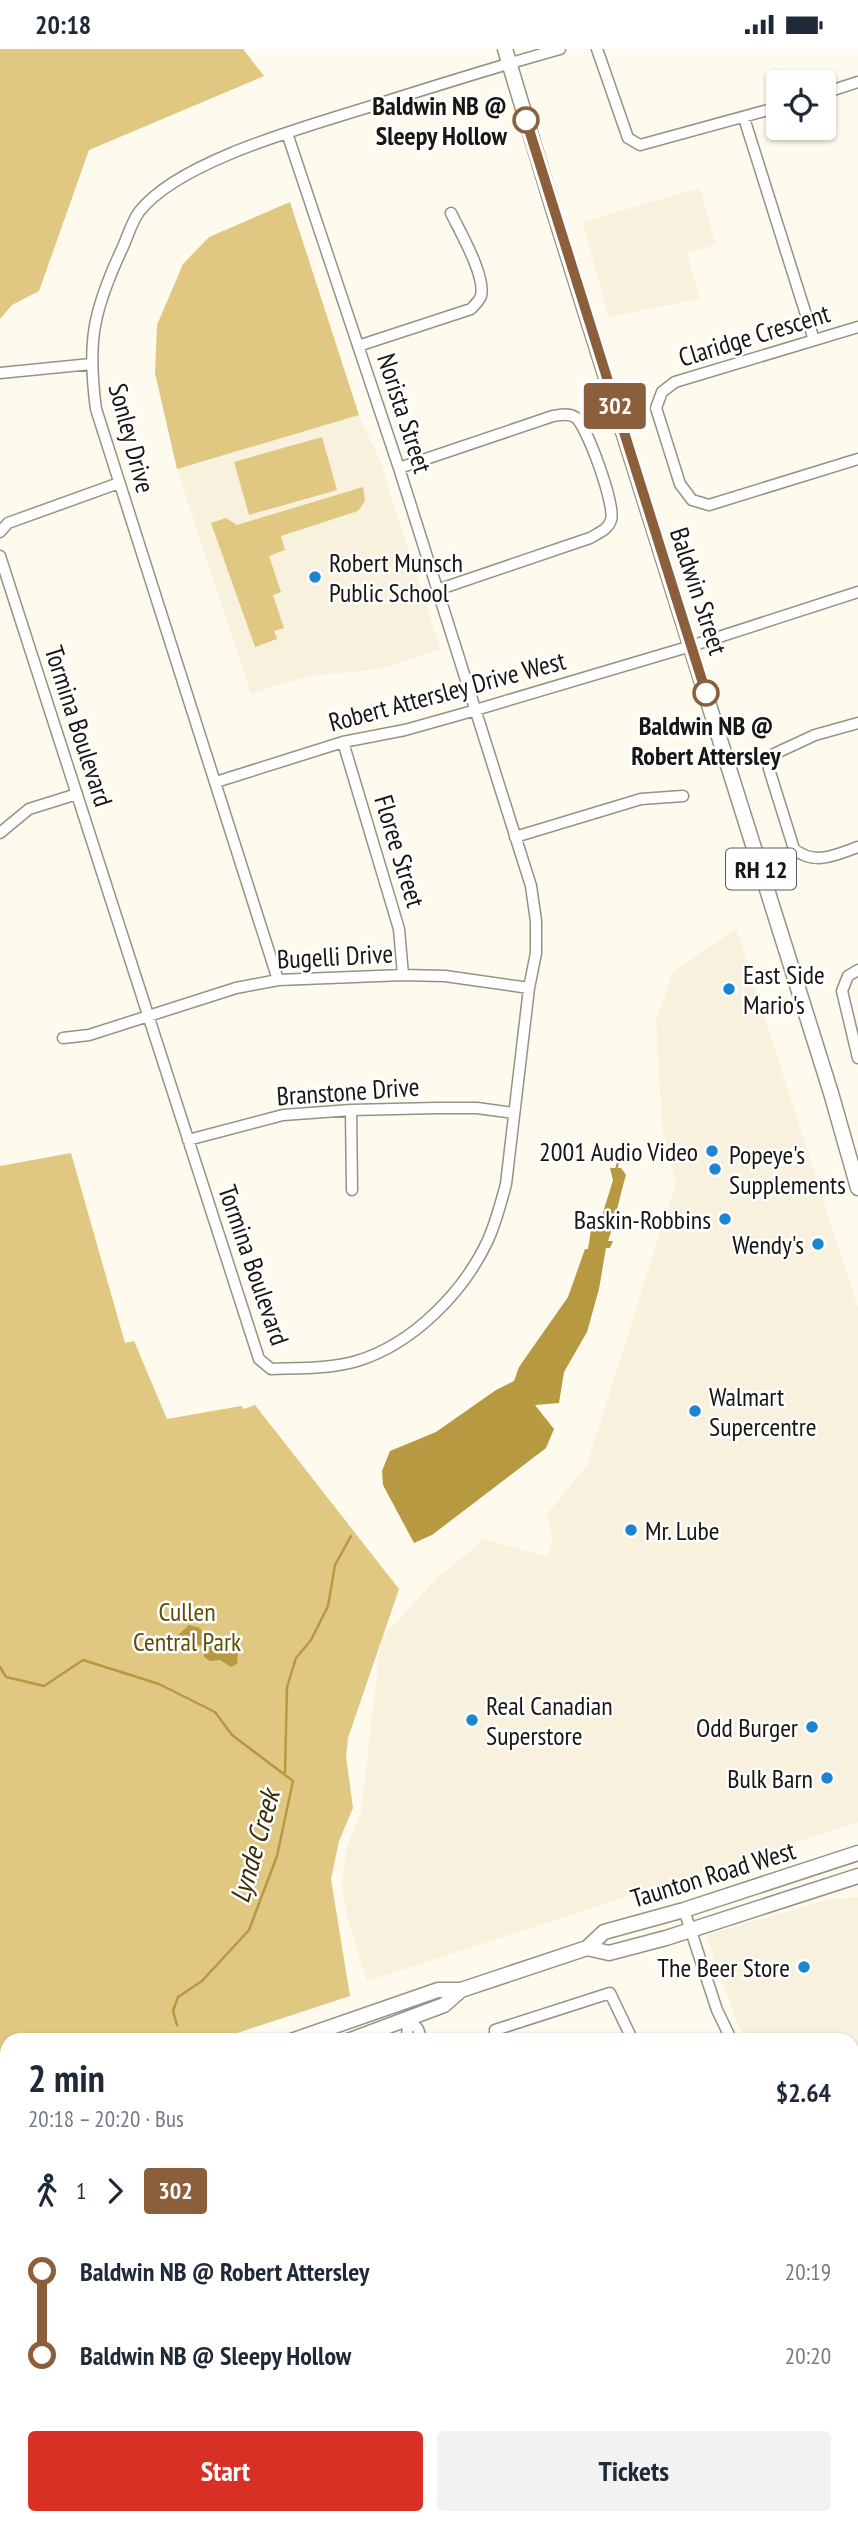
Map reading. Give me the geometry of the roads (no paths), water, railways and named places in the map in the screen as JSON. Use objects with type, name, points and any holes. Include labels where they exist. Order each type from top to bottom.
[{"type":"main road","name":"Baldwin Street","points":[[507,56],[831,1093],[858,1188]]},
{"type":"main road","name":"Taunton Road West","points":[[314,2033],[438,1990],[461,1990],[587,1948],[604,1932],[684,1910],[858,1853]]},
{"type":"main road","name":"Taunton Road West","points":[[587,1948],[608,1953],[690,1930],[858,1876]]},
{"type":"main road","name":"Taunton Road West","points":[[369,2033],[444,2005],[461,1990]]},
{"type":"street","name":"Sonley Drive","points":[[278,980],[96,409],[91,341],[98,306],[138,213],[156,195],[187,175],[216,160],[287,133],[507,56],[560,49]]},
{"type":"street","points":[[597,49],[628,138],[640,145],[766,111]]},
{"type":"street","points":[[836,89],[858,82]]},
{"type":"street","points":[[744,118],[814,340]]},
{"type":"street","name":"Norista Street","points":[[287,133],[399,468],[474,709]]},
{"type":"street","points":[[358,346],[471,309],[480,299],[482,285],[451,213]]},
{"type":"street","name":"Claridge Crescent","points":[[858,327],[675,382],[662,393],[656,408],[680,484],[692,499],[709,505],[858,459]]},
{"type":"street","points":[[0,373],[91,364]]},
{"type":"street","points":[[399,468],[564,414],[573,416],[583,426],[607,493],[612,511],[611,521],[605,530],[590,538],[437,590]]},
{"type":"street","points":[[0,532],[8,523],[119,484]]},
{"type":"street","name":"Tormina Boulevard","points":[[0,556],[259,1359],[271,1369],[332,1366],[357,1361],[411,1333],[449,1296],[473,1267],[499,1214],[506,1184],[529,988],[536,953],[536,921],[531,886],[474,709]]},
{"type":"street","name":"Robert Attersley Drive West","points":[[216,782],[343,742],[405,730],[691,646],[858,592]]},
{"type":"street","points":[[858,723],[815,735],[774,754],[769,769],[794,849],[804,857],[820,859],[858,847]]},
{"type":"street","name":"Floree Street","points":[[343,742],[399,929],[403,975]]},
{"type":"street","points":[[0,832],[29,809],[76,794]]},
{"type":"street","points":[[515,837],[641,799],[683,796]]},
{"type":"street","points":[[858,970],[848,976],[842,991],[858,1058]]},
{"type":"street","name":"Bugelli Drive","points":[[63,1038],[89,1035],[236,988],[278,980],[445,976],[529,988]]},
{"type":"street","name":"Branstone Drive","points":[[188,1140],[283,1115],[351,1110],[477,1108],[514,1113]]},
{"type":"street","points":[[351,1110],[352,1190]]},
{"type":"street","points":[[684,1910],[717,2010],[728,2033]]},
{"type":"street","points":[[495,2033],[610,1993],[629,2033]]},
{"type":"street","points":[[407,2033],[408,2018]]},
{"type":"street","points":[[408,2018],[419,2033]]},
{"type":"waterway","points":[[616,1171],[619,1157]]},
{"type":"waterway","points":[[285,1773],[287,1687],[296,1658],[311,1640],[328,1606],[335,1565],[351,1536]]},
{"type":"waterway","name":"Lynde Creek","points":[[0,1667],[6,1677],[44,1686],[83,1660],[159,1684],[215,1712],[232,1735],[293,1781],[277,1856],[249,1930],[202,1981],[178,1997],[173,2011],[177,2025]]},
{"type":"place","name":"Baldwin NB @ Sleepy Hollow","points":[[526,120]]},
{"type":"place","name":"Robert Munsch Public School","points":[[315,577]]},
{"type":"place","name":"Baldwin NB @ Robert Attersley","points":[[706,693]]},
{"type":"place","name":"East Side Mario's","points":[[729,989]]},
{"type":"place","name":"2001 Audio Video","points":[[712,1151]]},
{"type":"place","name":"Popeye's Supplements","points":[[715,1169]]},
{"type":"place","name":"Baskin-Robbins","points":[[725,1219]]},
{"type":"place","name":"Wendy's","points":[[818,1244]]},
{"type":"place","name":"Walmart Supercentre","points":[[695,1411]]},
{"type":"place","name":"Mr. Lube","points":[[631,1530]]},
{"type":"place","name":"Real Canadian Superstore","points":[[472,1720]]},
{"type":"place","name":"Odd Burger","points":[[812,1727]]},
{"type":"place","name":"Bulk Barn","points":[[827,1778]]},
{"type":"place","name":"The Beer Store","points":[[804,1967]]},
{"type":"park label","name":"Cullen Central Park","points":[[187,1626]]}]
